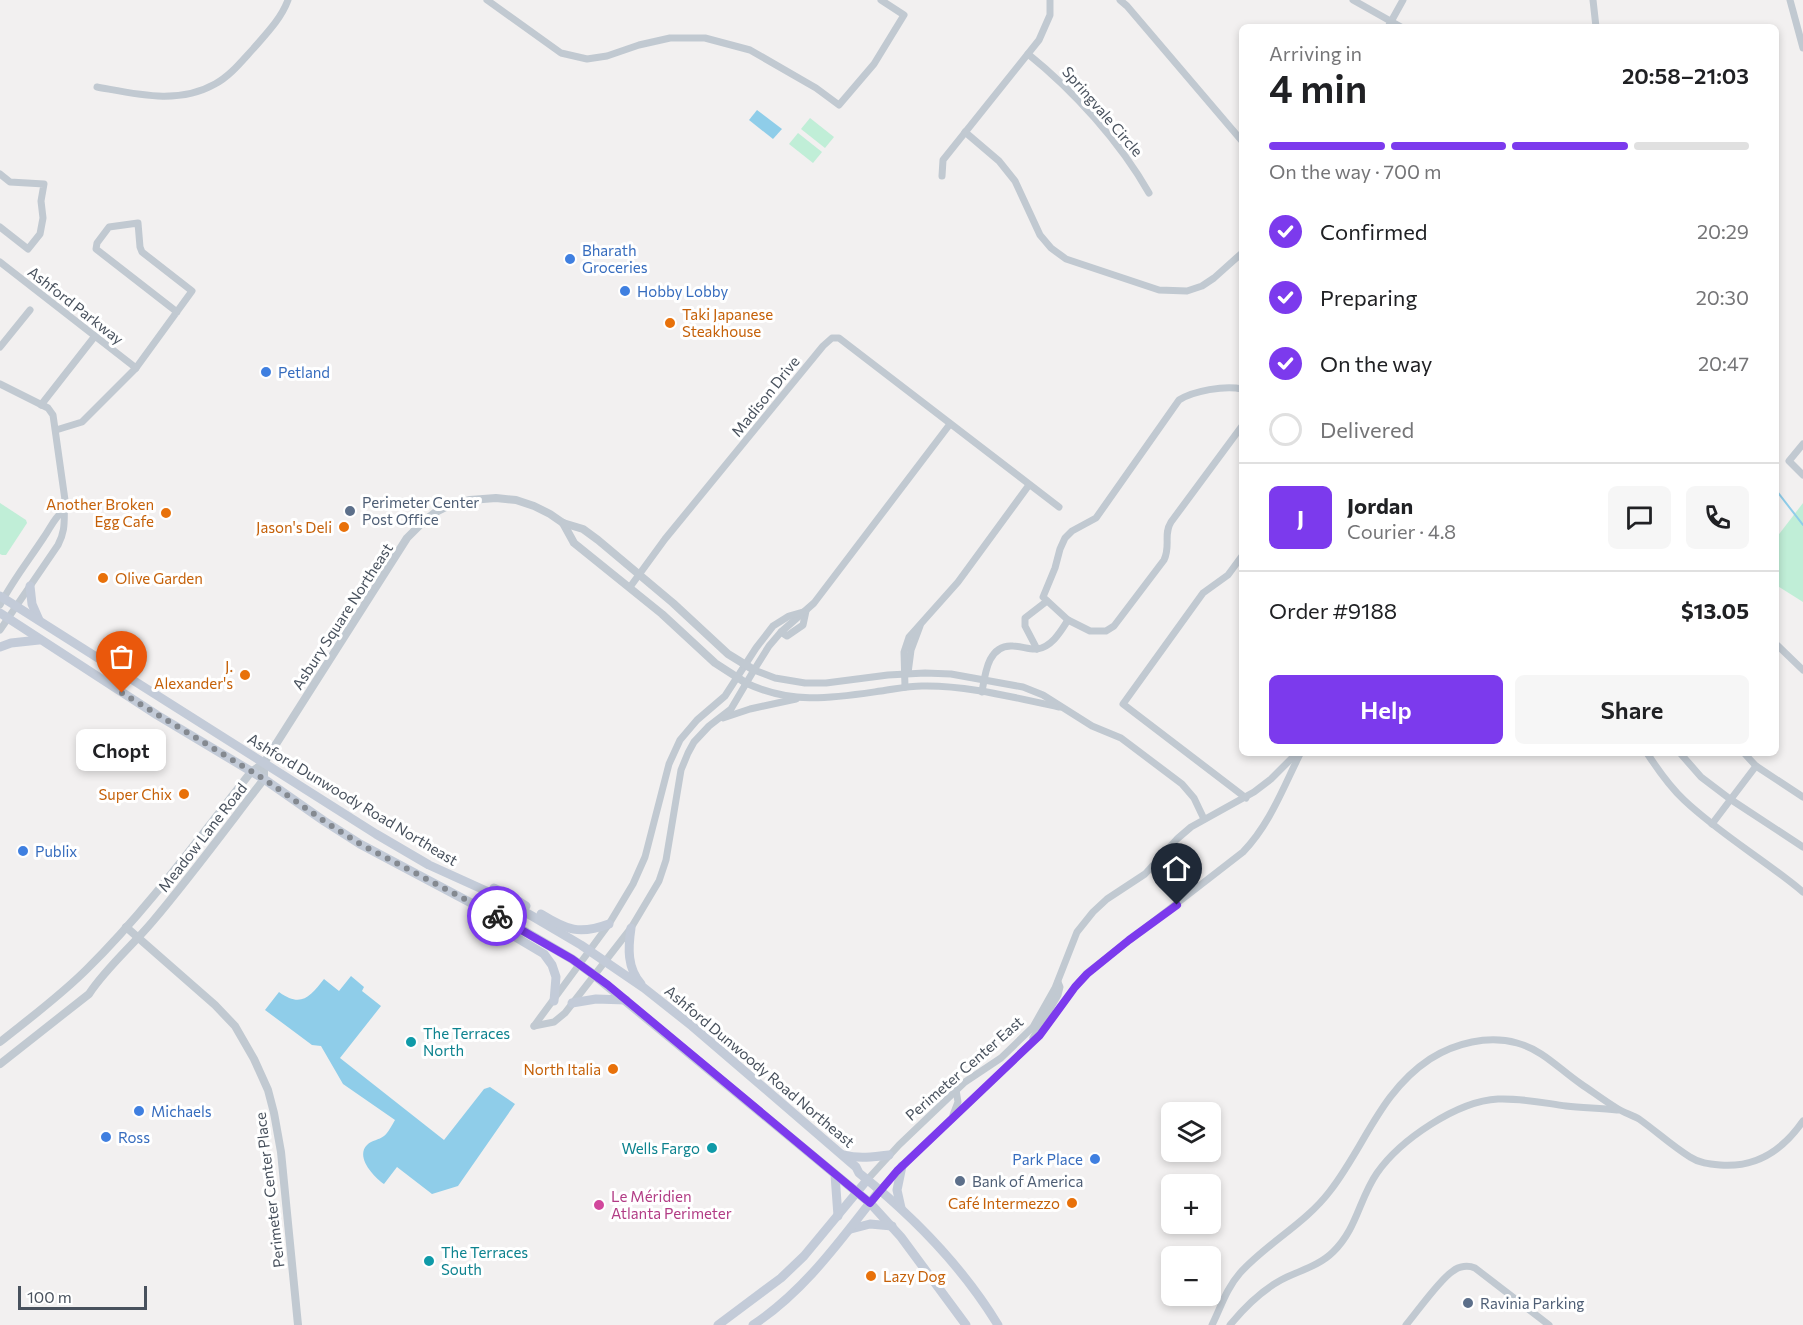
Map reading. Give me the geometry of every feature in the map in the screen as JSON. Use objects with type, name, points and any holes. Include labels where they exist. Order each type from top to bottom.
[{"type":"main road","points":[[30,586],[32,604],[40,622]]},
{"type":"main road","name":"Ashford Dunwoody Road Northeast","points":[[1,600],[16,606],[429,866],[503,900],[590,951],[644,988],[692,1026],[901,1208],[958,1269],[998,1325]]},
{"type":"main road","name":"Ashford Dunwoody Road Northeast","points":[[4,616],[264,779],[360,844],[505,921],[580,964],[870,1203],[892,1226],[966,1325]]},
{"type":"main road","points":[[0,647],[11,643],[39,640]]},
{"type":"main road","points":[[458,880],[484,885],[509,895],[568,929],[584,931],[609,924]]},
{"type":"main road","points":[[505,921],[509,933],[544,954],[552,965],[556,977],[554,1001]]},
{"type":"main road","points":[[632,928],[629,947],[630,960],[635,977],[644,988]]},
{"type":"main road","points":[[572,1003],[596,999],[626,1000]]},
{"type":"main road","points":[[840,1153],[850,1157],[889,1155]]},
{"type":"main road","points":[[901,1208],[898,1183],[902,1166]]},
{"type":"main road","points":[[835,1175],[838,1216]]},
{"type":"main road","points":[[718,1325],[781,1278],[804,1256],[867,1180]]},
{"type":"main road","points":[[753,1325],[778,1308],[805,1283],[880,1190]]},
{"type":"main road","points":[[848,1231],[864,1224],[892,1226]]},
{"type":"street","points":[[97,87],[151,96],[197,93],[217,83],[234,70],[272,27],[288,0]]},
{"type":"street","points":[[487,0],[561,53],[587,59],[597,58],[670,38],[705,38],[750,51],[816,88],[839,105],[874,64],[904,15],[881,0]]},
{"type":"street","points":[[942,176],[943,160],[1039,40],[1050,15],[1050,0]]},
{"type":"street","points":[[1120,0],[1239,138]]},
{"type":"street","points":[[1353,0],[1390,24],[1403,0]]},
{"type":"street","points":[[1593,0],[1596,24]]},
{"type":"street","points":[[1790,0],[1803,48]]},
{"type":"street","name":"Springvale Circle","points":[[1028,54],[1056,76],[1080,101],[1136,169],[1149,193]]},
{"type":"street","points":[[965,132],[999,161],[1015,181],[1040,235],[1051,248],[1066,259],[1159,290],[1187,291],[1202,286],[1214,278],[1239,256]]},
{"type":"street","name":"Ashford Parkway","points":[[0,174],[10,182],[44,184],[40,234],[28,249],[0,227]]},
{"type":"street","points":[[56,430],[82,422],[136,368],[177,312],[192,291],[142,252],[138,223],[110,227],[97,243],[96,249],[177,312]]},
{"type":"street","name":"Ashford Parkway","points":[[0,262],[136,368]]},
{"type":"street","points":[[0,348],[30,310]]},
{"type":"street","points":[[41,405],[95,336]]},
{"type":"street","name":"Madison Drive","points":[[630,587],[665,539],[823,346],[832,338],[839,338],[1059,507]]},
{"type":"street","points":[[0,384],[48,408],[52,415],[56,430],[66,520],[63,536],[16,606],[4,616],[0,630]]},
{"type":"street","points":[[1239,389],[1227,387],[1188,395],[1179,400],[1096,518],[1072,531],[1065,538],[1058,555],[1056,568],[1042,597],[1068,620],[1090,631],[1106,631],[1114,626],[1164,560],[1168,549],[1167,531],[1171,522],[1239,430]]},
{"type":"street","points":[[806,611],[789,616],[773,626],[720,701],[686,732],[669,764],[642,864],[627,896],[590,951],[534,1026],[558,1020],[632,928],[656,888],[664,867],[683,764],[698,738],[731,709],[754,670],[781,632],[806,611],[950,424]]},
{"type":"street","points":[[1803,444],[1789,461],[1803,475]]},
{"type":"street","points":[[906,687],[903,657],[906,644],[914,630],[958,582],[1029,485]]},
{"type":"street","name":"Asbury Square Northeast","points":[[264,763],[407,538],[436,512],[450,505],[470,500],[496,498],[516,500],[534,506],[562,522],[583,529],[639,574],[720,648],[754,670]]},
{"type":"street","points":[[1,600],[45,536],[53,520],[64,510]]},
{"type":"street","name":"Asbury Square Northeast","points":[[562,522],[574,543],[663,614],[715,663],[746,683]]},
{"type":"street","points":[[1239,560],[1228,575],[1203,592],[1123,704],[1245,798]]},
{"type":"street","points":[[1037,649],[1025,626],[1025,618],[1047,601]]},
{"type":"street","points":[[982,692],[987,664],[1000,649],[1010,645],[1037,649],[1051,642],[1068,620]]},
{"type":"street","points":[[1779,647],[1803,670]]},
{"type":"street","points":[[754,670],[775,678],[812,683],[906,674],[945,674],[1010,684],[1036,692],[1092,726],[1121,738],[1178,780],[1191,793],[1204,819]]},
{"type":"street","points":[[746,683],[771,693],[800,698],[834,698],[906,687],[929,686],[1022,698],[1064,708]]},
{"type":"street","points":[[717,720],[750,709],[800,698]]},
{"type":"street","name":"Perimeter Center East","points":[[867,1180],[889,1155],[956,1090],[1001,1058],[1027,1033],[1039,1018],[1058,981],[1073,939],[1093,912],[1107,898],[1145,874],[1177,839],[1204,819],[1245,798],[1271,779],[1296,756]]},
{"type":"street","name":"Perimeter Center East","points":[[880,1190],[902,1166],[1045,1030],[1075,987],[1087,974],[1235,859],[1251,844],[1263,829],[1298,756]]},
{"type":"street","points":[[1649,756],[1662,776],[1683,800],[1803,892]]},
{"type":"street","points":[[1683,756],[1701,777],[1730,799],[1803,847]]},
{"type":"street","points":[[1747,756],[1756,766],[1803,796]]},
{"type":"street","name":"Meadow Lane Road","points":[[0,1042],[66,989],[126,927],[251,772],[264,763]]},
{"type":"street","name":"Meadow Lane Road","points":[[0,1064],[89,994],[202,862],[264,779],[264,763]]},
{"type":"street","points":[[1712,824],[1756,766]]},
{"type":"street","name":"Perimeter Center Place","points":[[126,927],[215,1005],[235,1026],[268,1090],[281,1152],[298,1325]]},
{"type":"street","points":[[1027,1048],[1058,995],[1060,987],[1058,981]]},
{"type":"street","points":[[1212,1325],[1226,1293],[1239,1274],[1320,1203],[1338,1181],[1383,1107],[1409,1077],[1433,1057],[1452,1048],[1492,1039],[1518,1043],[1542,1053],[1580,1083],[1619,1110],[1636,1118],[1690,1158],[1705,1163],[1729,1165],[1749,1163],[1775,1151],[1788,1141],[1803,1121]]},
{"type":"street","points":[[944,1127],[956,1111],[958,1102],[956,1090]]},
{"type":"street","points":[[1230,1325],[1269,1288],[1315,1265],[1331,1254],[1346,1238],[1376,1175],[1390,1156],[1426,1126],[1471,1105],[1497,1098],[1619,1110]]},
{"type":"street","points":[[1406,1325],[1453,1270],[1469,1266],[1475,1268],[1549,1325]]},
{"type":"green space","points":[[810,118],[834,137],[825,148],[801,129]]},
{"type":"green space","points":[[798,133],[822,152],[813,163],[789,144]]},
{"type":"green space","points":[[0,503],[26,520],[27,523],[6,555],[0,554]]},
{"type":"green space","points":[[1803,503],[1803,602],[1779,587],[1779,534]]},
{"type":"water","points":[[757,110],[782,129],[773,139],[749,120]]},
{"type":"water","points":[[351,976],[364,987],[362,991],[381,1006],[340,1058],[444,1140],[484,1089],[490,1087],[515,1104],[458,1186],[432,1194],[397,1167],[384,1184],[380,1181],[364,1161],[364,1150],[369,1143],[385,1135],[395,1120],[343,1084],[321,1046],[312,1045],[265,1010],[279,992],[299,1000],[314,991],[324,979],[339,991]]},
{"type":"waterway","points":[[1779,494],[1803,525]]},
{"type":"way so far","points":[[122,693],[264,779],[360,844],[497,916]]},
{"type":"place","name":"Bharath Groceries","points":[[570,259]]},
{"type":"place","name":"Hobby Lobby","points":[[625,291]]},
{"type":"place","name":"Taki Japanese Steakhouse","points":[[670,323]]},
{"type":"place","name":"Petland","points":[[266,372]]},
{"type":"place","name":"Perimeter Center Post Office","points":[[350,511]]},
{"type":"place","name":"Another Broken Egg Cafe","points":[[166,513]]},
{"type":"place","name":"Jason's Deli","points":[[344,527]]},
{"type":"place","name":"Olive Garden","points":[[103,578]]},
{"type":"place","name":"J. Alexander's","points":[[245,675]]},
{"type":"place","name":"Chopt","points":[[122,693]]},
{"type":"place","name":"Super Chix","points":[[184,794]]},
{"type":"place","name":"Publix","points":[[23,851]]},
{"type":"place","name":"The Terraces North","points":[[411,1042]]},
{"type":"place","name":"North Italia","points":[[613,1069]]},
{"type":"place","name":"Michaels","points":[[139,1111]]},
{"type":"place","name":"Ross","points":[[106,1137]]},
{"type":"place","name":"Wells Fargo","points":[[712,1148]]},
{"type":"place","name":"Park Place","points":[[1095,1159]]},
{"type":"place","name":"Bank of America","points":[[960,1181]]},
{"type":"place","name":"Café Intermezzo","points":[[1072,1203]]},
{"type":"place","name":"Le Méridien Atlanta Perimeter","points":[[599,1205]]},
{"type":"place","name":"The Terraces South","points":[[429,1261]]},
{"type":"place","name":"Lazy Dog","points":[[871,1276]]},
{"type":"place","name":"Ravinia Parking","points":[[1468,1303]]},
{"type":"route","points":[[497,916],[572,959],[608,985],[870,1203],[897,1171],[1040,1035],[1087,974],[1177,905]]}]
